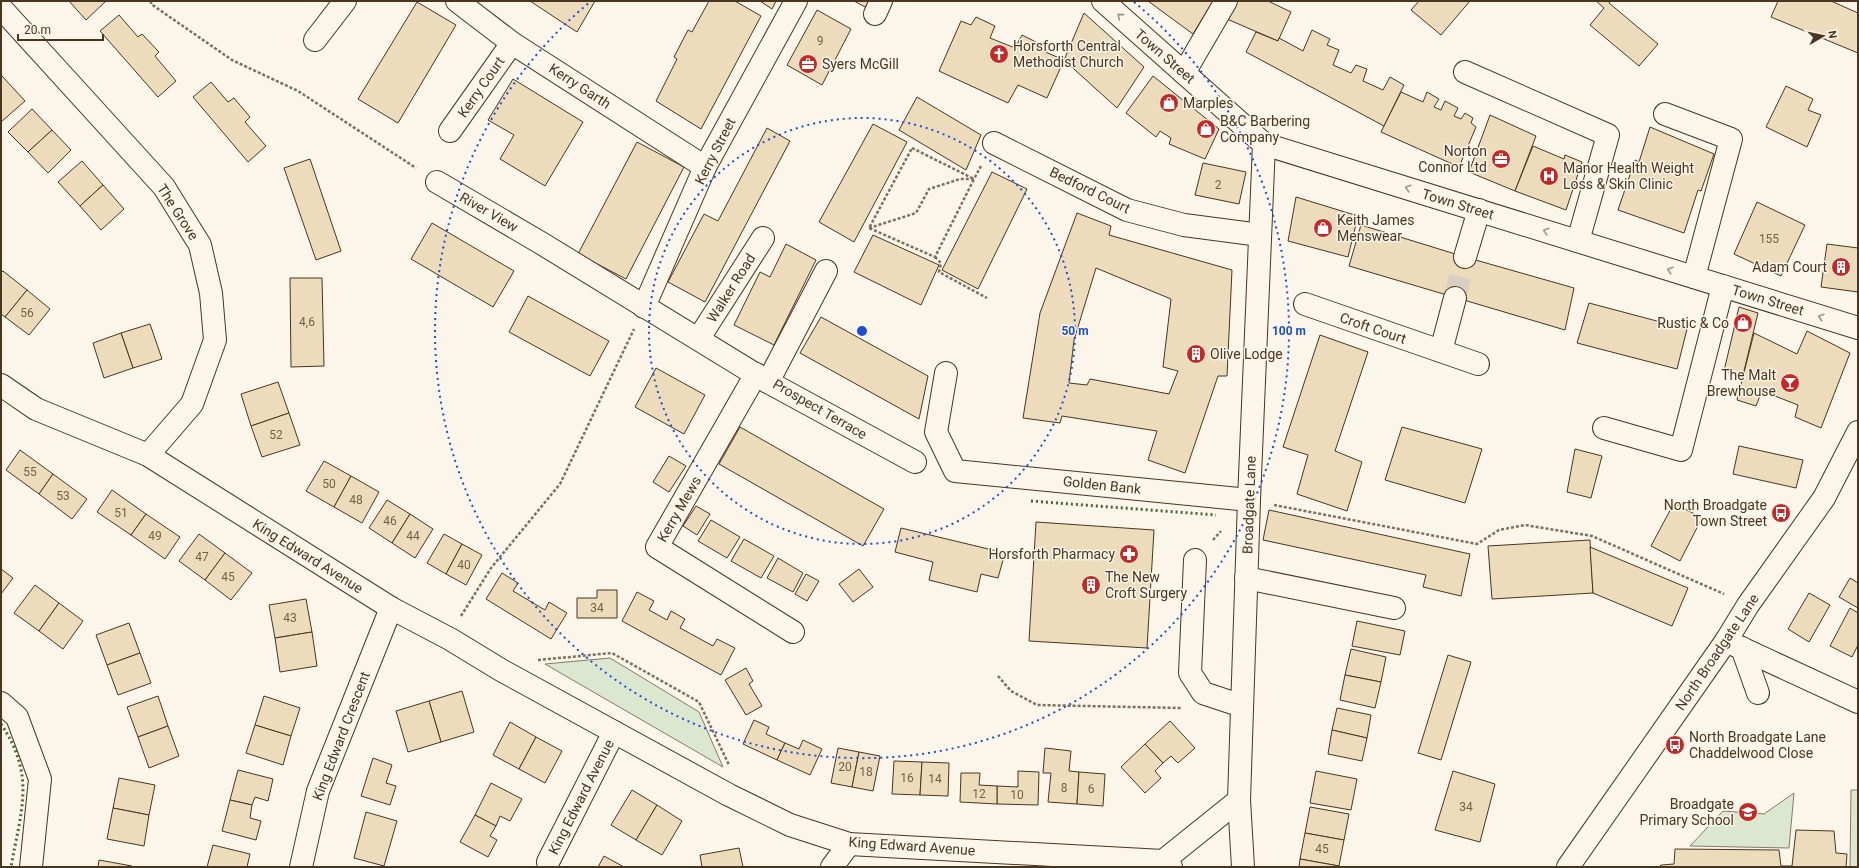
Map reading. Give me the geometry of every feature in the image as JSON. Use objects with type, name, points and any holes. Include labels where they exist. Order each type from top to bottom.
[{"type":"street","points":[[315,40],[345,1]]},
{"type":"street","name":"Kerry Garth","points":[[457,1],[512,43],[706,166]]},
{"type":"street","name":"Kerry Street","points":[[644,307],[706,166],[796,1]]},
{"type":"street","name":"Town Street","points":[[1102,1],[1264,144],[1858,328]]},
{"type":"street","points":[[1184,73],[1226,1]]},
{"type":"street","name":"The Grove","points":[[1,8],[164,187],[200,245],[211,293],[215,340],[192,404],[148,455]]},
{"type":"street","name":"Kerry Court","points":[[450,131],[512,43]]},
{"type":"street","points":[[1465,72],[1608,136],[1578,241]]},
{"type":"street","points":[[1665,114],[1731,139],[1694,277]]},
{"type":"street","name":"Bedford Court","points":[[994,143],[1127,210],[1184,225],[1260,235]]},
{"type":"street","name":"Broadgate Lane","points":[[1243,867],[1239,800],[1246,578],[1264,144]]},
{"type":"street","name":"River View","points":[[437,182],[541,243],[644,307]]},
{"type":"street","points":[[1465,257],[1479,210]]},
{"type":"street","name":"Walker Road","points":[[700,338],[763,238]]},
{"type":"street","name":"Prospect Terrace","points":[[826,271],[762,378],[915,462]]},
{"type":"street","points":[[1604,428],[1681,450],[1723,286]]},
{"type":"street","points":[[1441,351],[1455,298]]},
{"type":"street","name":"Croft Court","points":[[1306,304],[1478,364]]},
{"type":"street","points":[[644,307],[700,338],[762,378]]},
{"type":"street","name":"Golden Bank","points":[[946,373],[936,432],[955,471],[1249,500]]},
{"type":"street","name":"Kerry Mews","points":[[762,378],[657,547],[793,632]]},
{"type":"street","name":"King Edward Avenue","points":[[1,385],[36,409],[148,455],[391,608],[450,639],[501,670],[729,795],[790,825],[849,844],[1167,864],[1239,800]]},
{"type":"street","name":"North Broadgate Lane","points":[[1568,867],[1734,644],[1748,605],[1824,498],[1858,432]]},
{"type":"street","points":[[1195,560],[1190,673],[1203,694],[1242,706]]},
{"type":"street","points":[[1246,578],[1394,608]]},
{"type":"street","name":"King Edward Crescent","points":[[301,867],[318,791],[391,608]]},
{"type":"street","points":[[1734,644],[1758,693]]},
{"type":"street","points":[[1734,644],[1858,702]]},
{"type":"street","points":[[1,703],[17,717],[40,779],[31,867]]},
{"type":"street","name":"King Edward Avenue","points":[[548,862],[614,732]]},
{"type":"street","points":[[832,867],[849,844]]},
{"type":"path","points":[[150,2],[232,60],[298,91],[437,182]]},
{"type":"path","points":[[935,257],[994,143]]},
{"type":"path","points":[[869,228],[912,148],[974,180]]},
{"type":"path","points":[[869,228],[916,213],[929,189],[960,179],[974,180]]},
{"type":"path","points":[[869,228],[935,257],[941,263],[939,272],[987,298]]},
{"type":"path","points":[[463,613],[491,568],[560,484],[644,307]]},
{"type":"path","points":[[1249,500],[1477,544],[1499,530],[1525,524],[1592,536],[1748,605]]},
{"type":"path","points":[[501,670],[538,660],[612,653],[699,702],[730,768],[729,795]]},
{"type":"path","points":[[998,676],[1010,691],[1037,705],[1182,708],[1203,694]]},
{"type":"green space","points":[[610,658],[699,712],[723,767],[545,664]]},
{"type":"green space","points":[[1851,790],[1858,790],[1858,867],[1850,867]]},
{"type":"green space","points":[[1794,793],[1789,848],[1690,846],[1723,811],[1764,814]]},
{"type":"building","points":[[69,1],[106,1],[86,20]]},
{"type":"building","points":[[530,1],[595,1],[577,32]]},
{"type":"building","points":[[709,1],[735,1],[761,16],[701,129],[656,101],[677,59],[674,57],[688,30],[692,32]]},
{"type":"building","points":[[760,1],[776,1],[772,9]]},
{"type":"building","points":[[854,1],[869,1],[865,7]]},
{"type":"building","points":[[1148,1],[1213,1],[1193,34]]},
{"type":"building","points":[[1235,1],[1268,1],[1291,12],[1278,41],[1227,19]]},
{"type":"building","points":[[1419,1],[1470,1],[1441,35],[1411,10]]},
{"type":"building","points":[[1596,1],[1610,1],[1609,3],[1658,44],[1639,66],[1590,25],[1604,8]]},
{"type":"building","points":[[1778,1],[1831,1],[1858,13],[1858,53],[1771,17]]},
{"type":"building","points":[[417,2],[456,25],[398,123],[358,99]]},
{"type":"building","points":[[817,10],[851,29],[822,85],[787,65]]},
{"type":"building","points":[[1084,13],[1144,67],[1117,108],[1064,60]]},
{"type":"building","points":[[119,15],[138,37],[142,34],[159,52],[155,56],[176,81],[158,97],[100,31]]},
{"type":"building","name":"Horsforth Central Methodist Church","points":[[976,17],[995,26],[990,38],[1015,48],[1022,35],[1038,43],[1036,48],[1064,60],[1047,98],[1018,85],[1008,103],[939,71],[961,21],[971,25]]},
{"type":"building","points":[[1312,30],[1330,39],[1327,45],[1339,50],[1333,65],[1351,73],[1356,65],[1367,69],[1363,81],[1383,90],[1390,77],[1404,85],[1384,126],[1246,52],[1256,32],[1278,41],[1279,38],[1303,51]]},
{"type":"building","points":[[2,76],[25,101],[1,122],[1,77]]},
{"type":"building","points":[[1153,76],[1219,129],[1205,159],[1169,144],[1171,138],[1160,131],[1156,137],[1126,113]]},
{"type":"building","points":[[513,79],[583,122],[545,186],[500,159],[514,135],[488,120]]},
{"type":"building","points":[[211,82],[228,102],[234,98],[250,117],[245,122],[266,146],[248,162],[193,97]]},
{"type":"building","points":[[1786,86],[1813,99],[1808,110],[1821,115],[1807,147],[1766,127]]},
{"type":"building","points":[[1401,92],[1423,102],[1427,92],[1439,99],[1434,107],[1441,110],[1445,101],[1458,108],[1454,116],[1461,119],[1465,113],[1473,118],[1471,123],[1476,127],[1459,167],[1381,132]]},
{"type":"building","points":[[917,97],[981,135],[966,170],[899,130]]},
{"type":"building","points":[[32,109],[52,130],[28,152],[8,132]]},
{"type":"building","name":"Norton Connor Ltd","points":[[1490,115],[1536,136],[1515,191],[1469,172]]},
{"type":"building","points":[[873,124],[907,142],[854,242],[819,222]]},
{"type":"building","points":[[1650,127],[1714,154],[1701,191],[1698,190],[1684,233],[1618,210],[1635,160],[1639,162]]},
{"type":"building","points":[[767,128],[790,141],[705,302],[668,282],[704,214],[718,221]]},
{"type":"building","points":[[52,130],[71,150],[48,173],[28,152]]},
{"type":"building","points":[[637,142],[684,167],[626,279],[578,254]]},
{"type":"building","name":"Manor Health Weight Loss & Skin Clinic","points":[[1533,146],[1564,159],[1565,155],[1582,162],[1566,210],[1515,191]]},
{"type":"building","points":[[310,159],[341,251],[316,260],[284,168]]},
{"type":"building","points":[[82,161],[103,185],[80,206],[58,182]]},
{"type":"building","points":[[1203,163],[1246,172],[1239,204],[1195,195]]},
{"type":"building","points":[[992,172],[1027,189],[978,289],[942,270]]},
{"type":"building","points":[[103,185],[124,209],[101,230],[80,206]]},
{"type":"building","name":"Keith James Menswear","points":[[1296,197],[1358,216],[1348,257],[1288,241]]},
{"type":"building","points":[[1757,202],[1805,225],[1781,276],[1734,254]]},
{"type":"building","name":"Olive Lodge","points":[[1077,213],[1111,226],[1109,235],[1232,270],[1227,376],[1218,376],[1185,473],[1148,460],[1157,431],[1062,416],[1060,423],[1023,418],[1040,313]],"holes":[[[1096,268],[1171,299],[1163,367],[1178,371],[1169,394],[1090,379],[1087,385],[1069,383],[1074,340]]]},
{"type":"building","points":[[432,223],[514,271],[493,307],[411,259]]},
{"type":"building","points":[[1361,225],[1574,288],[1565,330],[1349,266]]},
{"type":"building","points":[[873,235],[939,265],[921,305],[854,272]]},
{"type":"building","points":[[786,244],[816,260],[774,345],[734,325],[760,272],[770,277]]},
{"type":"building","name":"Adam Court","points":[[1827,244],[1858,248],[1858,292],[1821,287]]},
{"type":"building","points":[[3,271],[27,290],[5,317],[1,314],[1,273]]},
{"type":"building","points":[[290,278],[322,278],[324,366],[291,367]]},
{"type":"building","points":[[27,290],[50,309],[29,335],[5,317]]},
{"type":"building","points":[[528,296],[609,341],[590,376],[509,332]]},
{"type":"building","points":[[1589,303],[1687,329],[1677,369],[1577,343]]},
{"type":"building","points":[[1739,307],[1758,313],[1743,375],[1724,371]]},
{"type":"building","points":[[821,317],[928,376],[919,419],[800,353]]},
{"type":"building","points":[[150,324],[162,359],[133,368],[121,333]]},
{"type":"building","name":"The Malt Brewhouse","points":[[1807,331],[1850,353],[1821,428],[1795,417],[1798,405],[1762,391],[1756,406],[1737,400],[1754,333],[1797,354]]},
{"type":"building","points":[[121,333],[133,368],[104,378],[93,343]]},
{"type":"building","points":[[1320,335],[1368,352],[1335,451],[1362,462],[1347,511],[1297,494],[1308,455],[1283,447]]},
{"type":"building","points":[[656,368],[705,395],[684,434],[635,407]]},
{"type":"building","points":[[278,382],[289,413],[251,426],[241,394]]},
{"type":"building","points":[[289,413],[300,445],[262,457],[251,426]]},
{"type":"building","points":[[740,427],[884,509],[863,546],[719,464]]},
{"type":"building","points":[[1402,427],[1482,449],[1465,503],[1385,480]]},
{"type":"building","points":[[1739,446],[1803,460],[1796,488],[1733,474]]},
{"type":"building","points":[[1575,449],[1602,456],[1591,498],[1567,492]]},
{"type":"building","points":[[20,450],[53,474],[39,494],[6,470]]},
{"type":"building","points":[[669,456],[686,466],[669,492],[653,482]]},
{"type":"building","points":[[324,461],[351,476],[334,507],[306,491]]},
{"type":"building","points":[[53,474],[87,499],[72,519],[39,494]]},
{"type":"building","points":[[351,476],[379,492],[362,523],[334,507]]},
{"type":"building","points":[[112,490],[146,514],[131,535],[97,512]]},
{"type":"building","points":[[387,500],[410,514],[392,543],[369,528]]},
{"type":"building","points":[[1674,503],[1702,518],[1680,561],[1651,546]]},
{"type":"building","points":[[696,506],[710,514],[697,535],[683,526]]},
{"type":"building","points":[[1269,510],[1470,554],[1461,596],[1423,587],[1426,575],[1263,540]]},
{"type":"building","points":[[146,514],[180,537],[165,559],[131,535]]},
{"type":"building","points":[[410,514],[433,529],[415,558],[392,543]]},
{"type":"building","points":[[711,520],[740,537],[727,558],[698,541]]},
{"type":"building","name":"The New Croft Surgery","points":[[1036,522],[1154,530],[1147,648],[1029,641]]},
{"type":"building","points":[[901,528],[1005,553],[998,578],[981,574],[977,592],[929,580],[933,562],[895,552]]},
{"type":"building","points":[[199,534],[225,553],[205,580],[179,561]]},
{"type":"building","points":[[444,534],[462,544],[446,574],[427,563]]},
{"type":"building","points":[[744,539],[774,556],[761,578],[731,561]]},
{"type":"building","points":[[1590,540],[1593,593],[1492,599],[1488,546]]},
{"type":"building","points":[[462,544],[482,555],[466,585],[446,574]]},
{"type":"building","points":[[1590,547],[1688,588],[1672,626],[1593,593]]},
{"type":"building","points":[[225,553],[252,573],[231,600],[205,580]]},
{"type":"building","points":[[778,558],[803,573],[793,592],[767,578]]},
{"type":"building","points":[[1,569],[13,578],[1,594]]},
{"type":"building","points":[[859,569],[873,587],[853,602],[839,584]]},
{"type":"building","points":[[502,573],[518,583],[513,591],[545,610],[549,602],[567,613],[551,639],[486,599]]},
{"type":"building","points":[[806,574],[819,581],[807,601],[795,594]]},
{"type":"building","points":[[1850,578],[1858,583],[1858,608],[1839,597]]},
{"type":"building","points":[[35,585],[59,603],[39,631],[14,613]]},
{"type":"building","points":[[597,590],[617,590],[617,618],[577,618],[577,598],[597,598]]},
{"type":"building","points":[[637,592],[654,601],[649,610],[667,620],[671,611],[685,619],[680,628],[713,646],[717,639],[735,648],[721,675],[622,621]]},
{"type":"building","points":[[1809,593],[1830,605],[1809,642],[1788,629]]},
{"type":"building","points":[[306,599],[312,632],[275,638],[269,605]]},
{"type":"building","points":[[59,603],[83,621],[63,649],[39,631]]},
{"type":"building","points":[[1850,608],[1858,613],[1858,645],[1852,657],[1830,646]]},
{"type":"building","points":[[1357,621],[1405,631],[1400,655],[1352,646]]},
{"type":"building","points":[[129,623],[140,653],[107,665],[96,635]]},
{"type":"building","points":[[312,632],[317,666],[280,672],[275,638]]},
{"type":"building","points":[[1351,649],[1386,657],[1381,682],[1345,675]]},
{"type":"building","points":[[140,653],[151,683],[118,695],[107,665]]},
{"type":"building","points":[[1448,655],[1471,662],[1441,760],[1418,753]]},
{"type":"building","points":[[746,668],[753,681],[749,684],[762,706],[746,715],[725,680]]},
{"type":"building","points":[[1345,675],[1381,682],[1375,708],[1340,700]]},
{"type":"building","points":[[462,691],[474,732],[441,742],[429,701]]},
{"type":"building","points":[[158,696],[168,726],[138,737],[127,707]]},
{"type":"building","points":[[264,696],[300,708],[291,736],[255,725]]},
{"type":"building","points":[[429,701],[441,742],[408,752],[396,711]]},
{"type":"building","points":[[1337,708],[1371,715],[1367,738],[1332,730]]},
{"type":"building","points":[[754,720],[769,727],[766,734],[785,743],[777,760],[743,744]]},
{"type":"building","points":[[1170,721],[1195,748],[1178,763],[1171,756],[1163,763],[1145,744]]},
{"type":"building","points":[[510,722],[536,737],[519,769],[493,755]]},
{"type":"building","points":[[255,725],[291,736],[283,765],[246,753]]},
{"type":"building","points":[[168,726],[179,756],[149,768],[138,737]]},
{"type":"building","points":[[1332,730],[1367,738],[1362,761],[1328,754]]},
{"type":"building","points":[[536,737],[562,751],[545,783],[519,769]]},
{"type":"building","points":[[803,740],[822,749],[810,775],[777,760],[785,743],[799,749]]},
{"type":"building","points":[[1145,744],[1163,763],[1155,771],[1161,778],[1145,793],[1121,767]]},
{"type":"building","points":[[838,748],[859,752],[852,787],[831,783]]},
{"type":"building","points":[[1045,748],[1071,751],[1069,771],[1079,772],[1077,804],[1048,802],[1051,773],[1043,773]]},
{"type":"building","points":[[859,752],[880,756],[873,791],[852,787]]},
{"type":"building","points":[[373,758],[392,765],[386,783],[396,786],[390,805],[361,796]]},
{"type":"building","points":[[894,761],[922,762],[920,795],[892,794]]},
{"type":"building","points":[[922,762],[949,763],[948,796],[920,795]]},
{"type":"building","points":[[238,770],[273,779],[268,801],[255,797],[252,805],[230,800]]},
{"type":"building","points":[[1018,771],[1039,772],[1038,805],[997,804],[997,786],[1018,787]]},
{"type":"building","points":[[1316,771],[1357,779],[1351,810],[1310,803]]},
{"type":"building","points":[[1453,771],[1495,784],[1480,842],[1435,830]]},
{"type":"building","points":[[1079,772],[1105,774],[1103,806],[1077,804]]},
{"type":"building","points":[[961,773],[980,773],[979,785],[997,786],[997,804],[960,802]]},
{"type":"building","points":[[119,778],[155,785],[149,815],[113,808]]},
{"type":"building","points":[[491,783],[522,799],[510,821],[500,816],[496,826],[475,815]]},
{"type":"building","points":[[632,790],[657,805],[636,840],[611,825]]},
{"type":"building","points":[[230,800],[252,805],[250,818],[261,821],[256,840],[222,831]]},
{"type":"building","points":[[657,805],[682,821],[662,855],[636,840]]},
{"type":"building","points":[[1310,807],[1349,814],[1344,840],[1305,833]]},
{"type":"building","points":[[113,808],[149,815],[144,846],[107,839]]},
{"type":"building","points":[[366,812],[397,821],[384,866],[354,858]]},
{"type":"building","points":[[475,815],[496,826],[490,836],[497,840],[488,857],[460,842]]},
{"type":"building","points":[[1796,830],[1834,831],[1836,853],[1847,854],[1846,867],[1659,867],[1661,865],[1674,864],[1675,849],[1779,850],[1781,866],[1792,866]]},
{"type":"building","points":[[1305,833],[1344,840],[1339,866],[1300,859]]},
{"type":"building","points":[[213,845],[250,854],[247,867],[207,867]]},
{"type":"building","points":[[739,848],[743,867],[702,867],[700,855]]},
{"type":"building","points":[[604,856],[624,867],[598,867]]},
{"type":"building","points":[[1300,859],[1339,866],[1339,867],[1299,867]]},
{"type":"building","points":[[99,860],[132,866],[132,867],[98,867]]},
{"type":"tunnel","points":[[1455,298],[1465,257]]},
{"type":"hedge","points":[[1031,501],[1216,515]]},
{"type":"hedge","points":[[1,724],[12,743],[19,760],[22,777],[23,794],[19,828],[11,867]]},
{"type":"place","name":"Horsforth Central Methodist Church","points":[[999,54]]},
{"type":"place","name":"Syers McGill","points":[[808,64]]},
{"type":"place","name":"Marples","points":[[1169,103]]},
{"type":"place","name":"B&C Barbering Company","points":[[1206,129]]},
{"type":"place","name":"Norton Connor Ltd","points":[[1501,159]]},
{"type":"place","name":"Manor Health Weight Loss & Skin Clinic","points":[[1549,176]]},
{"type":"place","name":"Keith James Menswear","points":[[1323,228]]},
{"type":"place","name":"Adam Court","points":[[1841,267]]},
{"type":"place","name":"Rustic & Co","points":[[1743,323]]},
{"type":"place","name":"Olive Lodge","points":[[1196,354]]},
{"type":"place","name":"The Malt Brewhouse","points":[[1790,383]]},
{"type":"place","name":"North Broadgate Town Street","points":[[1781,513]]},
{"type":"place","name":"Horsforth Pharmacy","points":[[1129,554]]},
{"type":"place","name":"The New Croft Surgery","points":[[1091,585]]},
{"type":"place","name":"North Broadgate Lane Chaddelwood Close","points":[[1675,745]]},
{"type":"place","name":"Broadgate Primary School","points":[[1748,812]]}]
